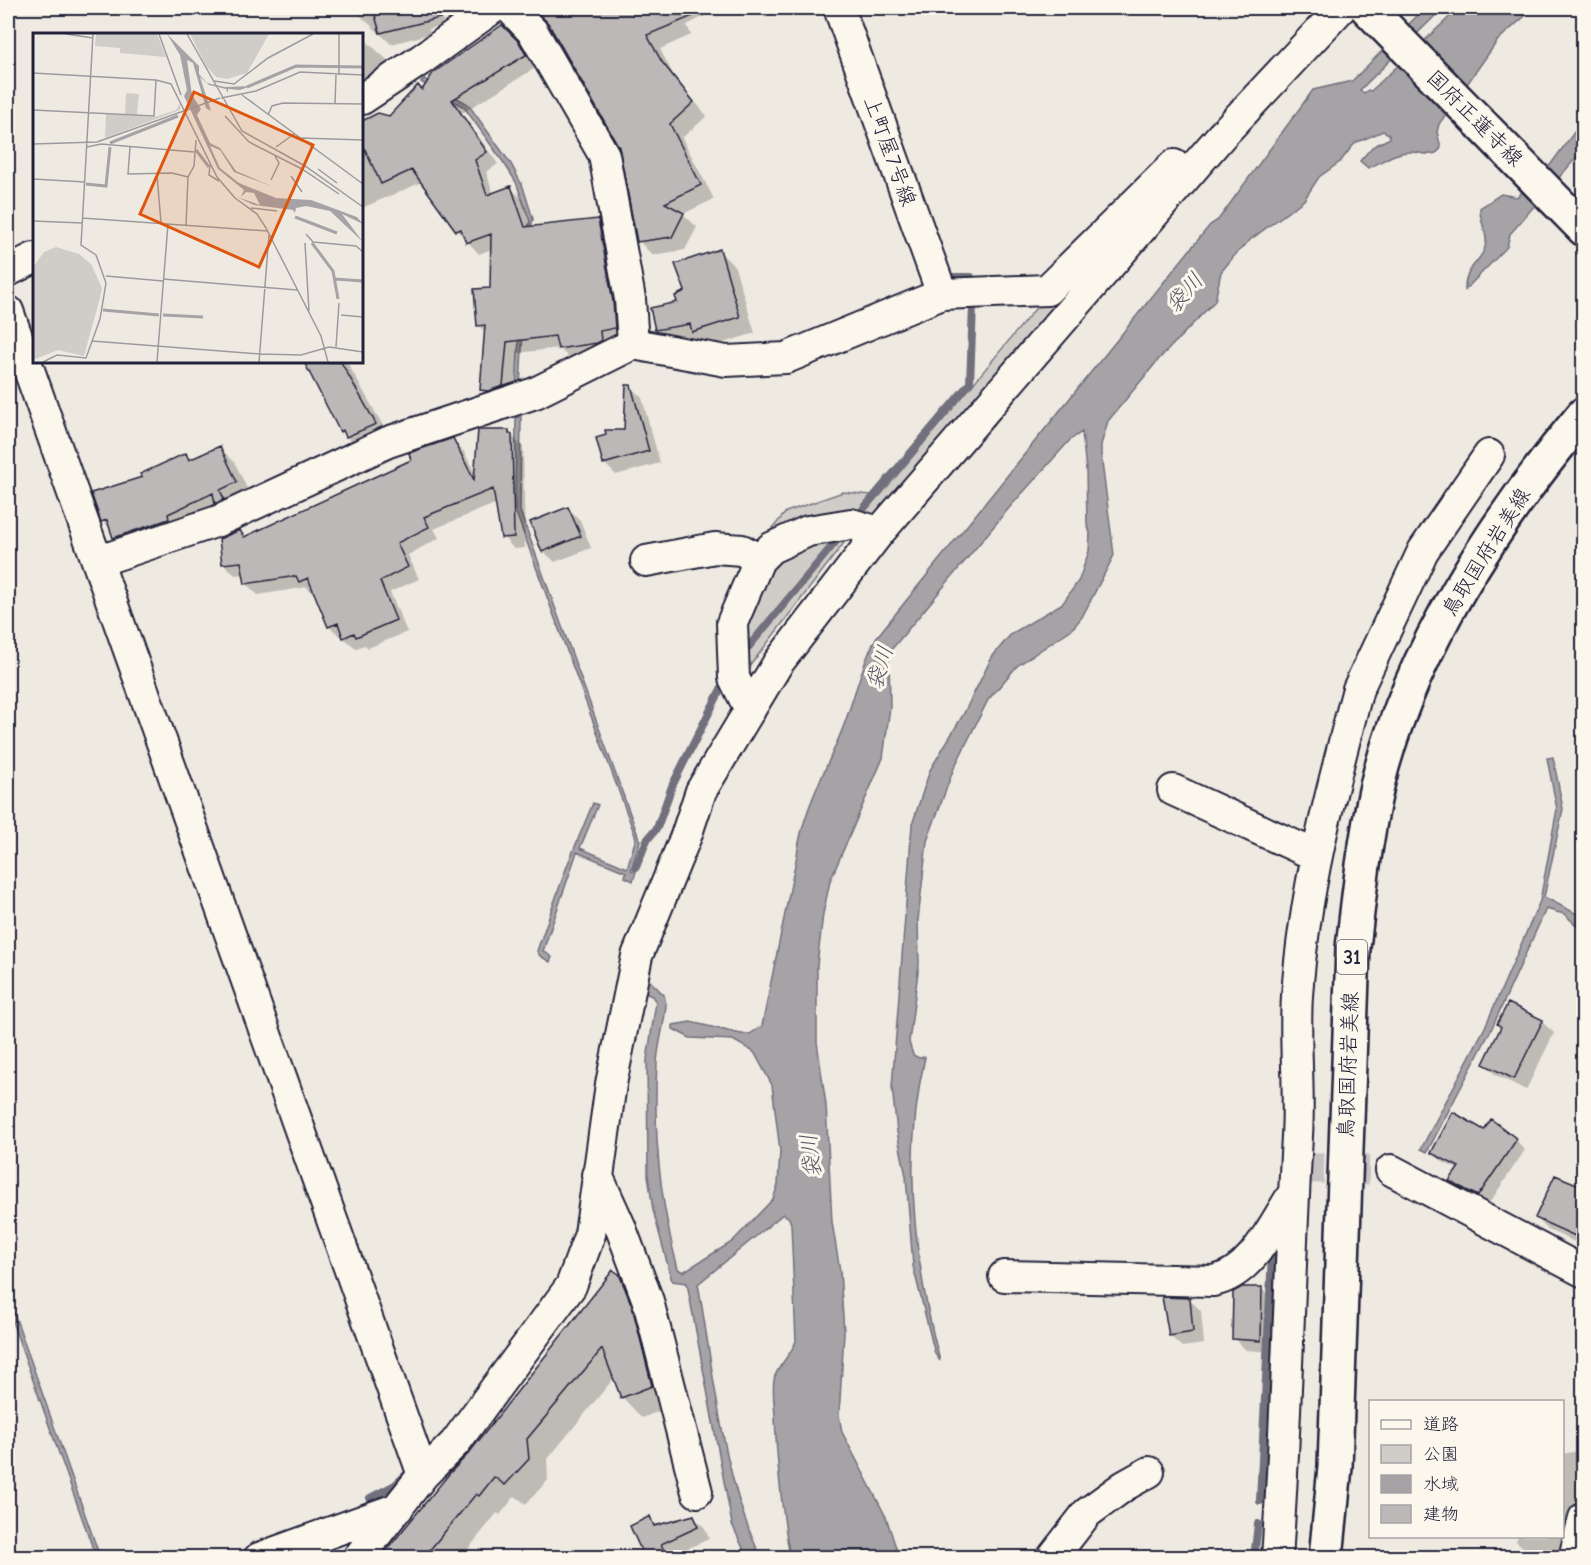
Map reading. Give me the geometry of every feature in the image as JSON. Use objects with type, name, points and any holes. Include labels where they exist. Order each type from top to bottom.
[{"type":"main road","name":"国府正蓮寺線","points":[[1376,17],[1574,218]]},
{"type":"main road","name":"鳥取国府岩美線","points":[[1326,1557],[1335,1467],[1353,948],[1362,865],[1378,784],[1404,708],[1435,637],[1466,577],[1547,458],[1584,414]]},
{"type":"street","points":[[363,98],[423,59],[493,8]]},
{"type":"street","points":[[510,8],[533,32],[604,155],[630,299],[633,344]]},
{"type":"street","name":"上町屋7号線","points":[[839,8],[942,294]]},
{"type":"street","points":[[358,1557],[423,1475],[455,1443],[571,1286],[590,1234],[596,1174],[611,1084],[637,956],[686,836],[701,791],[778,663],[879,532],[1222,135],[1341,8]]},
{"type":"street","points":[[99,561],[218,521],[388,442],[535,393],[633,344],[726,361],[786,358],[942,294],[1047,290],[1177,161],[1222,135]]},
{"type":"street","points":[[8,271],[33,258]]},
{"type":"street","points":[[8,311],[15,357],[99,561],[423,1475]]},
{"type":"street","points":[[1277,1557],[1287,1420],[1293,1194],[1297,1136],[1297,996],[1315,855],[1358,689],[1423,551],[1489,455]]},
{"type":"street","points":[[750,710],[734,678],[732,623],[759,560],[771,548],[808,531],[851,524],[879,532]]},
{"type":"street","points":[[646,561],[715,548],[742,550],[759,560]]},
{"type":"street","points":[[1173,790],[1315,855]]},
{"type":"street","points":[[1391,1170],[1584,1272]]},
{"type":"street","points":[[596,1174],[620,1226],[648,1301],[697,1492]]},
{"type":"street","points":[[1004,1276],[1213,1281],[1229,1278],[1241,1269],[1293,1194]]},
{"type":"street","points":[[1052,1557],[1087,1513],[1124,1486],[1149,1472]]},
{"type":"street","points":[[260,1557],[398,1508]]},
{"type":"street","points":[[1574,1557],[1584,1518]]},
{"type":"green space","points":[[1113,241],[881,522],[758,546],[786,512],[843,492],[880,496],[1040,303]]},
{"type":"green space","points":[[853,531],[749,667],[740,668],[738,621],[764,566],[786,553]]},
{"type":"water","name":"袋川","points":[[1425,8],[1443,8],[1360,90],[1364,93],[1371,91],[1459,8],[1534,8],[1498,40],[1439,124],[1437,132],[1441,148],[1438,152],[1431,154],[1403,152],[1368,168],[1360,161],[1372,147],[1390,138],[1389,134],[1383,131],[1355,143],[1340,162],[1319,177],[1304,200],[1250,240],[1235,255],[1221,272],[1215,301],[1159,359],[1108,421],[1101,445],[1101,455],[1114,555],[1082,617],[1072,629],[1017,666],[988,700],[954,768],[927,841],[918,920],[919,964],[909,1042],[913,1055],[919,1058],[925,1057],[914,1133],[914,1210],[923,1286],[940,1361],[935,1354],[913,1266],[906,1176],[897,1132],[892,1087],[912,825],[930,770],[963,715],[992,657],[1011,634],[1063,603],[1079,580],[1089,551],[1090,533],[1087,524],[1086,470],[1082,432],[1070,440],[1009,508],[891,650],[889,658],[890,707],[883,758],[830,881],[823,914],[817,965],[817,1042],[826,1105],[832,1222],[840,1271],[844,1333],[839,1416],[842,1432],[886,1517],[899,1557],[790,1557],[780,1488],[773,1391],[775,1376],[796,1341],[791,1224],[789,1218],[783,1214],[698,1284],[728,1459],[737,1494],[761,1557],[747,1557],[732,1524],[687,1283],[672,1281],[653,1210],[648,1175],[647,1060],[656,1002],[652,996],[643,992],[648,979],[664,995],[666,1004],[657,1063],[657,1141],[662,1193],[672,1244],[678,1269],[683,1272],[732,1242],[773,1199],[778,1185],[780,1151],[772,1085],[754,1052],[733,1040],[690,1038],[673,1029],[673,1025],[691,1022],[741,1034],[750,1034],[762,1026],[804,822],[844,725],[862,670],[876,638],[1210,225],[1218,220],[1313,90],[1352,81]]},
{"type":"water","points":[[424,79],[468,104],[511,164],[523,187],[533,219],[528,242],[520,386],[516,387],[525,238],[530,221],[516,182],[464,107],[421,82]]},
{"type":"water","points":[[1583,120],[1583,150],[1510,234],[1507,247],[1465,290],[1468,275],[1482,254],[1486,242],[1480,208],[1501,194],[1517,197],[1551,164]]},
{"type":"water","points":[[516,417],[521,417],[520,511],[640,841],[631,870],[636,872],[633,881],[625,877],[626,872],[577,852],[543,951],[552,957],[550,962],[540,956],[537,951],[567,866],[593,803],[598,805],[580,848],[627,868],[636,838],[515,510]]},
{"type":"water","points":[[1553,757],[1563,809],[1544,897],[1581,916],[1583,931],[1564,914],[1546,909],[1491,1030],[1427,1152],[1421,1149],[1485,1027],[1540,901],[1557,809],[1547,758]]},
{"type":"water","points":[[8,1296],[100,1557],[96,1557],[8,1310]]},
{"type":"building","points":[[373,8],[451,8],[452,15],[380,33]]},
{"type":"building","points":[[533,8],[712,8],[647,35],[662,62],[694,102],[670,124],[701,185],[665,203],[684,213],[672,237],[637,242],[619,147],[548,23]]},
{"type":"building","points":[[502,25],[519,42],[526,55],[452,100],[487,152],[475,160],[487,195],[511,186],[525,227],[598,219],[613,301],[615,328],[600,331],[601,341],[597,343],[558,349],[555,336],[507,342],[503,386],[488,391],[480,390],[485,325],[477,326],[474,289],[490,288],[491,234],[466,243],[461,229],[456,231],[412,170],[381,184],[363,145],[363,120],[378,113],[389,116],[418,85],[422,90],[433,73]]},
{"type":"building","points":[[720,249],[740,317],[692,332],[690,324],[655,330],[650,308],[677,302],[675,296],[685,291],[675,264]]},
{"type":"building","points":[[305,363],[342,363],[376,424],[346,437],[343,430],[340,432]]},
{"type":"building","points":[[626,385],[631,385],[649,451],[603,464],[596,438],[606,435],[605,430],[624,430]]},
{"type":"building","points":[[478,430],[509,430],[509,434],[512,434],[514,537],[501,538],[493,489],[424,517],[429,527],[397,543],[408,567],[380,581],[396,620],[356,637],[354,633],[343,638],[338,623],[328,627],[308,578],[299,582],[296,576],[245,584],[241,562],[222,564],[219,539],[240,530],[244,537],[411,460],[409,453],[453,438],[474,480]]},
{"type":"building","points":[[220,446],[237,482],[220,490],[224,499],[215,504],[213,493],[168,514],[169,519],[113,538],[107,520],[101,522],[91,493],[142,477],[140,474],[186,453],[189,460]]},
{"type":"building","points":[[568,507],[581,536],[542,552],[530,522]]},
{"type":"building","points":[[1508,1003],[1543,1020],[1514,1079],[1483,1064],[1501,1027],[1497,1024]]},
{"type":"building","points":[[1453,1112],[1484,1130],[1491,1119],[1517,1139],[1478,1196],[1449,1181],[1459,1167],[1431,1153]]},
{"type":"building","points":[[1555,1175],[1584,1187],[1584,1240],[1535,1218]]},
{"type":"building","points":[[613,1270],[619,1274],[632,1306],[652,1386],[621,1398],[602,1349],[527,1439],[529,1459],[505,1485],[494,1477],[479,1496],[476,1494],[424,1557],[381,1557],[469,1453]]},
{"type":"building","points":[[1242,1287],[1262,1287],[1261,1341],[1232,1339],[1233,1292]]},
{"type":"building","points":[[1162,1297],[1190,1298],[1193,1332],[1169,1336]]},
{"type":"building","points":[[694,1515],[698,1527],[661,1544],[665,1553],[644,1557],[630,1526],[650,1516],[654,1526]]},
{"type":"waterway","points":[[951,277],[971,277],[971,279]]},
{"type":"waterway","points":[[854,520],[970,383],[973,306]]},
{"type":"waterway","points":[[741,656],[842,534]]},
{"type":"waterway","points":[[636,867],[647,840],[657,828],[672,786],[726,679]]},
{"type":"waterway","points":[[1260,1501],[1272,1254]]},
{"type":"waterway","points":[[370,1498],[395,1485],[407,1474]]},
{"type":"waterway","points":[[1254,1558],[1258,1524]]},
{"type":"tunnel","points":[[1294,1168],[1391,1170]]}]
